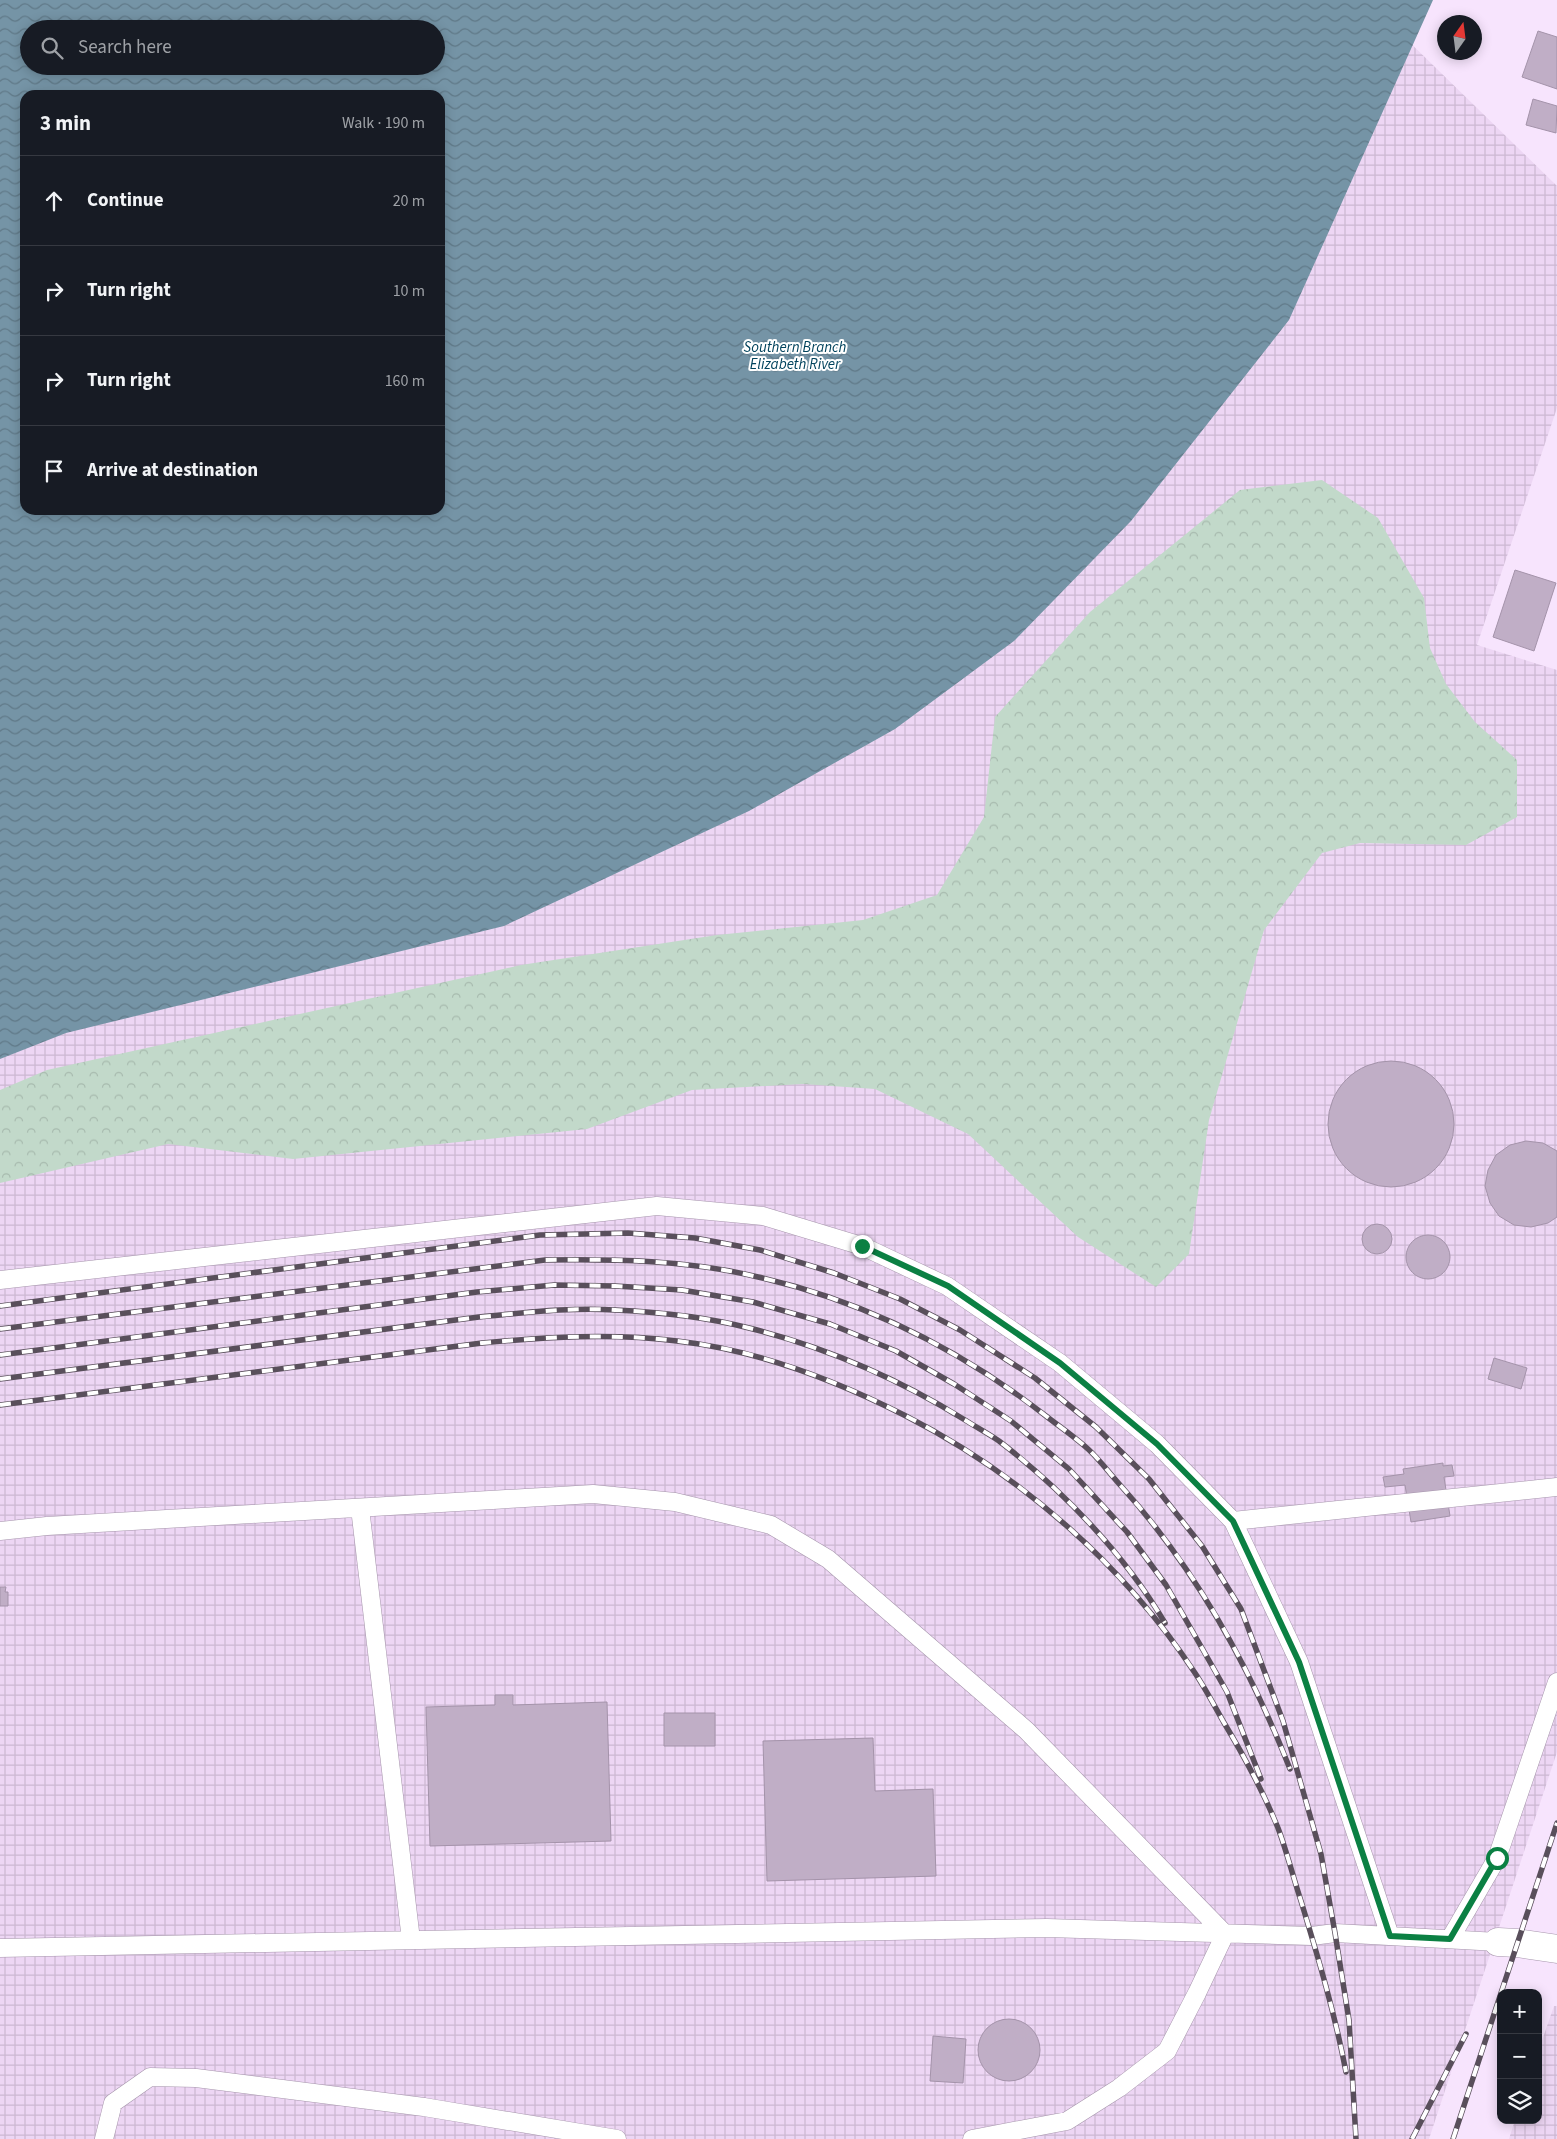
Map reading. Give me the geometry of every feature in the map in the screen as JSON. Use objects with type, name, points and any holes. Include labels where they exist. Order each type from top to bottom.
[{"type":"street","points":[[1498,1942],[1557,1949]]},
{"type":"lane","points":[[0,1280],[657,1206],[763,1216],[862,1246],[948,1286],[1060,1363],[1157,1444],[1233,1521],[1299,1662],[1390,1936]]},
{"type":"lane","points":[[1233,1521],[1557,1487]]},
{"type":"lane","points":[[0,1531],[56,1526],[593,1494],[675,1502],[771,1525],[828,1559],[1026,1730],[1225,1934]]},
{"type":"lane","points":[[360,1508],[411,1940]]},
{"type":"lane","points":[[1450,1939],[1497,1858],[1557,1682]]},
{"type":"lane","points":[[0,1948],[1047,1928],[1312,1936],[1336,1933],[1498,1942]]},
{"type":"lane","points":[[972,2139],[1067,2121],[1119,2088],[1167,2051],[1225,1934]]},
{"type":"lane","points":[[104,2139],[113,2103],[150,2077],[196,2078],[414,2106],[617,2139]]},
{"type":"shaded area","points":[[1397,30],[1557,186],[1557,408],[1477,645],[1557,670],[1557,1752],[1429,2139],[0,2139],[0,1024]]},
{"type":"shaded area","points":[[1554,2006],[1557,2006],[1557,2139],[1509,2139],[1514,2124],[1542,2124],[1542,2040]]},
{"type":"green space","points":[[1322,480],[1378,518],[1424,598],[1430,648],[1446,684],[1475,722],[1517,760],[1517,817],[1466,845],[1360,843],[1322,853],[1264,930],[1209,1120],[1189,1254],[1156,1287],[1078,1237],[968,1134],[875,1089],[803,1084],[692,1090],[587,1129],[293,1159],[168,1144],[0,1183],[0,1090],[47,1070],[521,965],[717,935],[863,920],[937,895],[984,817],[995,717],[1090,612],[1240,490]]},
{"type":"water","name":"Southern Branch Elizabeth River","points":[[0,0],[1433,0],[1289,320],[1131,521],[1014,641],[895,729],[749,811],[504,926],[66,1033],[0,1059]]},
{"type":"building","points":[[1538,31],[1557,37],[1557,89],[1522,77]]},
{"type":"building","points":[[1533,99],[1557,106],[1556,133],[1526,125]]},
{"type":"building","points":[[1515,570],[1556,583],[1534,651],[1493,637]]},
{"type":"building","points":[[1391,1061],[1415,1066],[1426,1071],[1436,1079],[1444,1089],[1449,1100],[1454,1124],[1449,1148],[1444,1159],[1436,1169],[1426,1177],[1415,1182],[1391,1187],[1367,1182],[1356,1177],[1346,1169],[1338,1159],[1333,1148],[1328,1124],[1333,1100],[1338,1089],[1346,1079],[1356,1071],[1367,1066]]},
{"type":"building","points":[[1526,1141],[1543,1143],[1557,1151],[1557,1217],[1548,1223],[1531,1227],[1514,1225],[1499,1216],[1490,1203],[1485,1186],[1488,1170],[1496,1155],[1510,1145]]},
{"type":"building","points":[[1377,1224],[1388,1228],[1392,1239],[1388,1250],[1377,1254],[1366,1250],[1362,1239],[1366,1228]]},
{"type":"building","points":[[1428,1235],[1440,1239],[1446,1245],[1450,1257],[1446,1269],[1440,1275],[1428,1279],[1416,1275],[1410,1269],[1406,1257],[1410,1245],[1416,1239]]},
{"type":"building","points":[[1494,1358],[1527,1368],[1521,1389],[1488,1379]]},
{"type":"building","points":[[1443,1463],[1443,1466],[1452,1465],[1454,1476],[1444,1477],[1450,1516],[1411,1522],[1405,1485],[1385,1487],[1383,1477],[1404,1474],[1403,1469]]},
{"type":"building","points":[[0,1587],[6,1587],[5,1592],[8,1592],[8,1606],[0,1606]]},
{"type":"building","points":[[495,1695],[513,1695],[513,1705],[607,1702],[611,1841],[430,1846],[426,1707],[495,1705]]},
{"type":"building","points":[[664,1713],[715,1713],[715,1746],[664,1746]]},
{"type":"building","points":[[873,1738],[875,1791],[933,1789],[936,1876],[767,1881],[763,1741]]},
{"type":"building","points":[[1009,2019],[1026,2024],[1031,2028],[1035,2033],[1040,2050],[1035,2067],[1031,2072],[1026,2076],[1009,2081],[992,2076],[987,2072],[983,2067],[978,2050],[983,2033],[987,2028],[992,2024]]},
{"type":"building","points":[[933,2036],[966,2039],[963,2083],[930,2081]]},
{"type":"railway","points":[[0,1306],[540,1235],[628,1233],[695,1238],[760,1250],[834,1273],[900,1299],[960,1330],[1035,1378],[1096,1427],[1149,1479],[1202,1546],[1241,1609],[1283,1721],[1321,1854],[1349,2020],[1356,2139]]},
{"type":"railway","points":[[0,1329],[545,1260],[625,1260],[705,1267],[758,1277],[836,1300],[910,1331],[980,1370],[1014,1392],[1078,1440],[1101,1462],[1148,1518],[1197,1585],[1257,1693],[1290,1769]]},
{"type":"railway","points":[[0,1355],[477,1292],[554,1285],[682,1290],[753,1302],[830,1324],[896,1351],[954,1384],[1011,1421],[1069,1469],[1127,1532],[1166,1585],[1227,1692],[1261,1779]]},
{"type":"railway","points":[[0,1379],[479,1317],[547,1311],[581,1309],[632,1311],[733,1324],[806,1345],[861,1366],[940,1405],[999,1441],[1069,1502],[1112,1548],[1165,1623]]},
{"type":"railway","points":[[0,1405],[482,1343],[555,1338],[628,1337],[707,1345],[765,1359],[822,1378],[904,1415],[988,1465],[1066,1525],[1102,1559],[1135,1595],[1167,1633],[1195,1673],[1246,1760],[1278,1828],[1320,1964],[1346,2072]]},
{"type":"railway","points":[[1502,1989],[1557,1823]]},
{"type":"railway","points":[[1453,2139],[1497,2005]]},
{"type":"railway","points":[[1412,2139],[1466,2034]]},
{"type":"route","points":[[862,1246],[948,1286],[1060,1363],[1157,1444],[1233,1521],[1299,1662],[1390,1936],[1450,1939],[1497,1858]]}]
